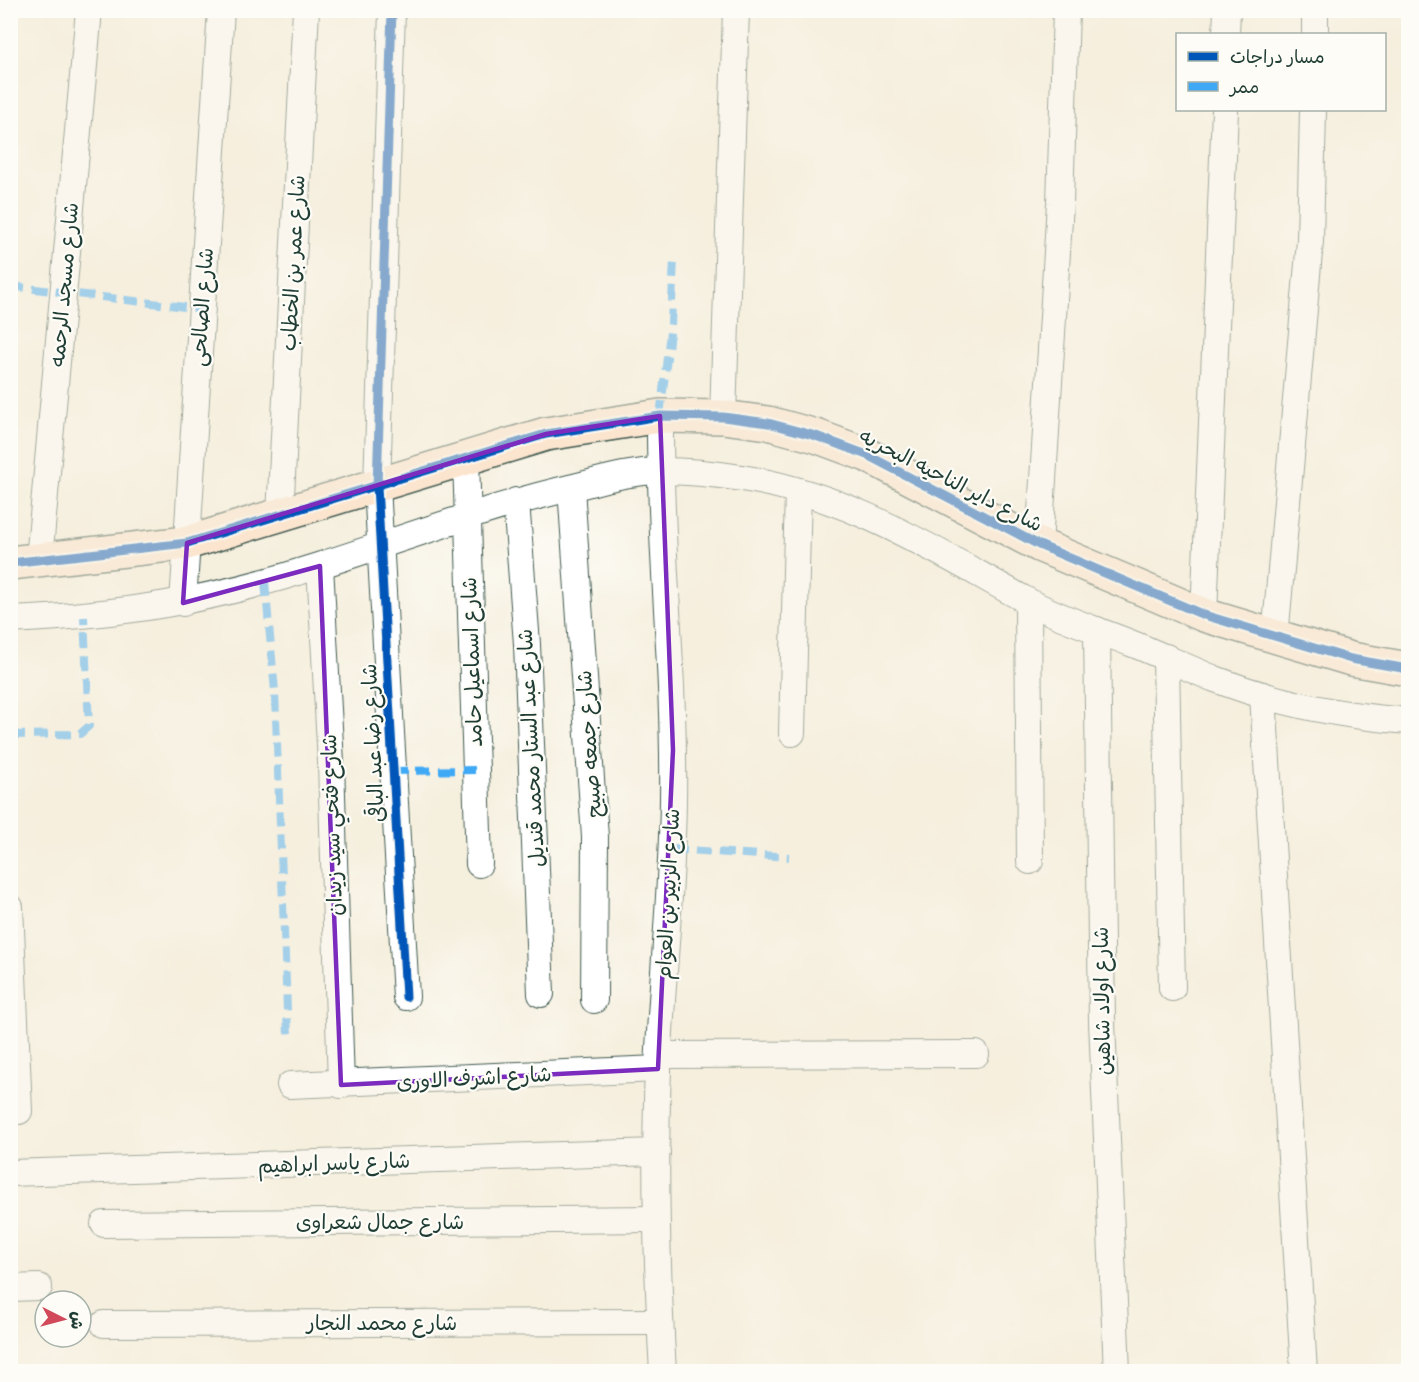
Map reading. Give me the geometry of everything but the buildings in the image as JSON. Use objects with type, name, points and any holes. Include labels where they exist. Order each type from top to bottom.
[{"type":"street","name":"شارع مسجد الرحمه","points":[[25,562],[90,10]]},
{"type":"street","name":"شارع الصالحى","points":[[183,603],[220,10]]},
{"type":"street","name":"شارع عمر بن الخطاب","points":[[280,515],[306,10]]},
{"type":"street","name":"شارع رضا عبد الباقى","points":[[392,10],[377,486],[406,998]]},
{"type":"street","points":[[723,417],[736,10]]},
{"type":"street","points":[[1040,544],[1060,202],[1066,10]]},
{"type":"street","points":[[1226,33],[1227,10]]},
{"type":"street","points":[[1315,33],[1316,10]]},
{"type":"street","points":[[1204,615],[1225,111]]},
{"type":"street","points":[[1275,638],[1310,241],[1313,111]]},
{"type":"street","name":"شارع داير الناحيه البحريه","points":[[25,562],[187,543],[546,434],[660,416],[723,417],[768,423],[816,436],[867,455],[1040,544],[1204,615],[1351,659],[1408,669]]},
{"type":"street","name":"شارع الزبير بن العوام","points":[[660,416],[660,471],[673,770],[672,849],[659,1062],[657,1152],[656,1220],[663,1371]]},
{"type":"street","name":"شارع اسماعيل حامد","points":[[466,459],[478,864]]},
{"type":"street","points":[[10,620],[84,617],[183,603],[320,566],[380,544],[516,501],[660,471],[741,478],[798,491],[844,506],[895,528],[950,556],[1028,602],[1214,678],[1263,695],[1318,709],[1408,721]]},
{"type":"street","name":"شارع جمعه صبيح","points":[[571,488],[595,837],[594,1000]]},
{"type":"street","points":[[792,733],[798,491]]},
{"type":"street","name":"شارع عبد الستار محمد قنديل","points":[[516,501],[527,644],[541,994]]},
{"type":"street","name":"شارع فتحي سيد زيدان","points":[[320,566],[331,763],[341,1084]]},
{"type":"street","points":[[1028,602],[1030,861]]},
{"type":"street","name":"شارع اولاد شاهين","points":[[1097,630],[1102,1022],[1117,1371]]},
{"type":"street","points":[[1166,657],[1172,988]]},
{"type":"street","points":[[1263,695],[1304,1371]]},
{"type":"street","points":[[10,907],[19,1111]]},
{"type":"street","name":"شارع اشرف الاورى","points":[[290,1085],[341,1084],[659,1062],[975,1054]]},
{"type":"street","name":"شارع ياسر ابراهيم","points":[[10,1173],[657,1152]]},
{"type":"street","name":"شارع جمال شعراوى","points":[[104,1224],[656,1220]]},
{"type":"street","points":[[10,1288],[39,1287]]},
{"type":"street","name":"شارع محمد النجار","points":[[104,1324],[660,1322]]},
{"type":"highlighted area","points":[[660,416],[673,750],[658,1069],[341,1085],[320,566],[183,603],[187,543],[546,434]]},
{"type":"marked path","points":[[660,416],[671,324],[674,259]]},
{"type":"marked path","points":[[10,286],[202,309]]},
{"type":"marked path","points":[[265,582],[275,691],[288,1037]]},
{"type":"marked path","points":[[10,735],[80,734],[89,726],[84,617]]},
{"type":"marked path","points":[[393,771],[475,770]]},
{"type":"marked path","points":[[672,849],[789,857]]},
{"type":"cycle path","points":[[392,10],[377,486],[406,997]]},
{"type":"cycle path","points":[[10,563],[187,543],[546,434],[660,416],[723,417],[768,423],[816,436],[867,455],[1039,545],[1204,615],[1351,659],[1408,669]]}]
